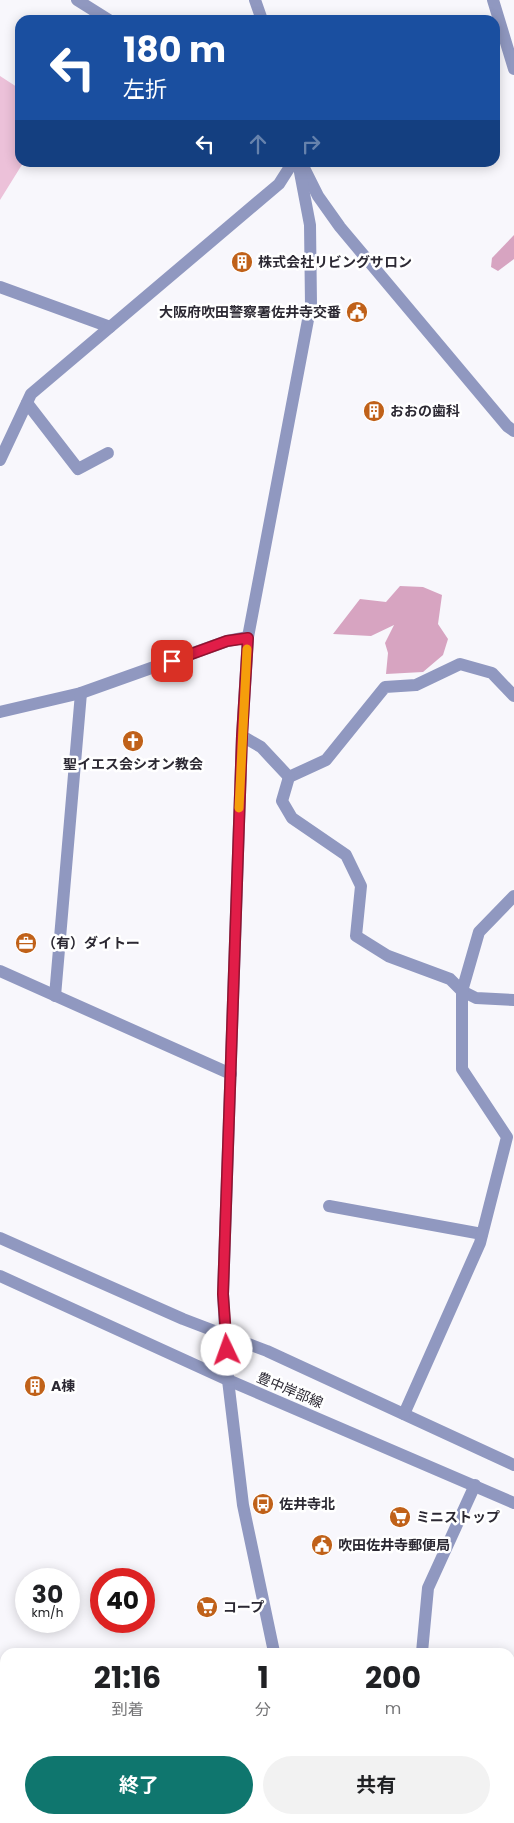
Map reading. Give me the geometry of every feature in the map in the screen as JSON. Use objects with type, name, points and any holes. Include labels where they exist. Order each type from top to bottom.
[{"type":"street","points":[[77,0],[100,15]]},
{"type":"street","points":[[255,0],[260,15]]},
{"type":"street","points":[[493,0],[498,15]]},
{"type":"street","points":[[500,23],[514,69]]},
{"type":"street","points":[[1,458],[31,394],[279,184],[290,167]]},
{"type":"street","points":[[273,1648],[243,1505],[228,1380],[223,1294],[242,736],[248,638],[311,304],[310,225],[301,167]]},
{"type":"street","points":[[303,167],[318,196],[340,227],[507,426],[514,431]]},
{"type":"street","points":[[0,287],[110,327]]},
{"type":"street","points":[[26,403],[78,468],[108,452]]},
{"type":"street","points":[[0,712],[81,693],[227,641],[248,638]]},
{"type":"street","points":[[514,696],[492,673],[460,664],[416,686],[385,687],[326,760],[289,777],[282,801],[292,818],[346,855],[361,886],[356,936],[388,956],[450,979],[462,991],[476,998],[514,1000]]},
{"type":"street","points":[[55,996],[81,693]]},
{"type":"street","points":[[242,736],[261,747],[289,777]]},
{"type":"street","points":[[404,1414],[480,1243],[510,1140],[462,1069],[462,991],[479,932],[514,896]]},
{"type":"street","points":[[0,971],[231,1074]]},
{"type":"street","points":[[329,1206],[482,1234]]},
{"type":"street","name":"豊中岸部線","points":[[0,1238],[183,1319],[268,1351],[514,1465]]},
{"type":"street","name":"豊中岸部線","points":[[0,1276],[228,1380],[514,1503]]},
{"type":"street","points":[[422,1648],[428,1588],[475,1485]]},
{"type":"shaded area","points":[[0,76],[15,86],[15,167],[21,167],[0,200]]},
{"type":"shaded area","points":[[514,235],[514,259],[498,271],[491,267],[492,258]]},
{"type":"shaded area","points":[[400,586],[423,587],[442,595],[438,624],[448,639],[443,655],[423,672],[386,674],[388,653],[385,643],[394,625],[371,636],[333,634],[360,599],[386,602]]},
{"type":"slow traffic","points":[[239,808],[247,649]]},
{"type":"place","name":"株式会社リビングサロン","points":[[242,262]]},
{"type":"place","name":"大阪府吹田警察署佐井寺交番","points":[[357,312]]},
{"type":"place","name":"おおの歯科","points":[[374,411]]},
{"type":"place","name":"聖イエス会シオン教会","points":[[133,741]]},
{"type":"place","name":"（有）ダイトー","points":[[26,943]]},
{"type":"place","name":"A棟","points":[[35,1386]]},
{"type":"place","name":"佐井寺北","points":[[263,1504]]},
{"type":"place","name":"ミニストップ","points":[[400,1517]]},
{"type":"place","name":"吹田佐井寺郵便局","points":[[322,1545]]},
{"type":"place","name":"コープ","points":[[207,1607]]},
{"type":"route","points":[[172,661],[227,641],[248,638],[242,736],[223,1294],[227,1350]]}]
